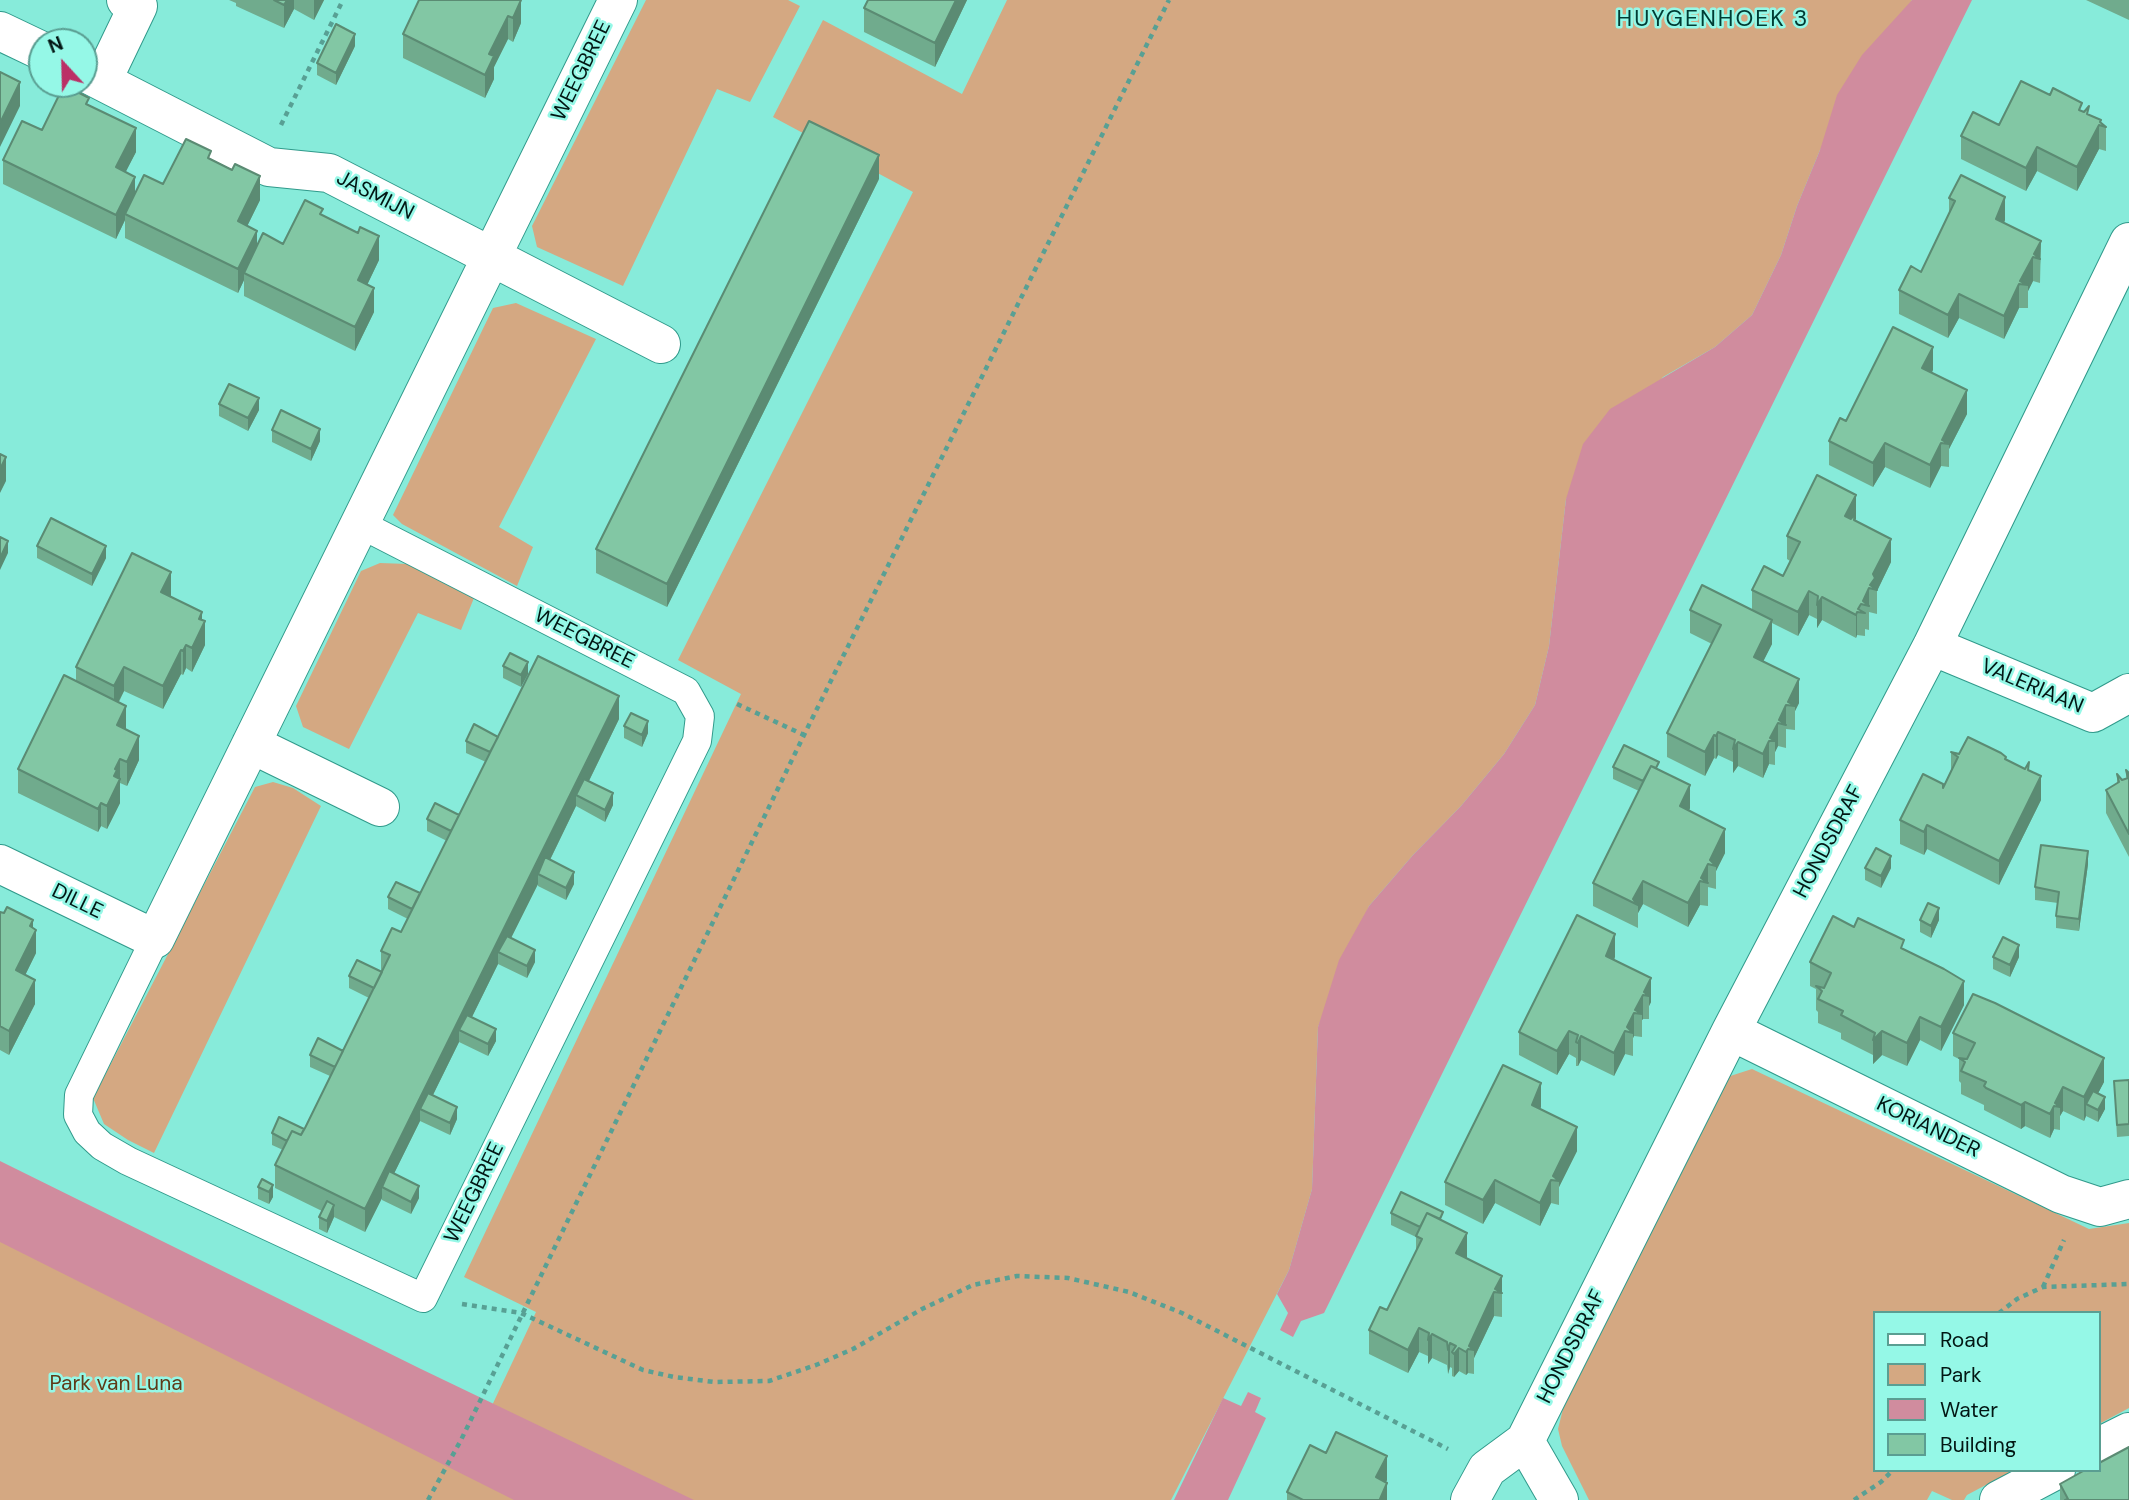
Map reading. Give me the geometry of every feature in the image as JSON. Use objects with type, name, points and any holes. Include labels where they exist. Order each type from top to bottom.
[{"type":"street","name":"JASMIJN","points":[[98,68],[138,6],[126,0]]},
{"type":"street","name":"WEEGBREE","points":[[155,939],[618,0]]},
{"type":"street","points":[[0,31],[28,44]]},
{"type":"street","name":"JASMIJN","points":[[98,79],[270,167],[329,173],[491,256]]},
{"type":"street","name":"HONDSDRAF","points":[[1479,1485],[1525,1440],[1731,1031],[1932,646],[2129,242]]},
{"type":"street","points":[[491,256],[661,344]]},
{"type":"street","name":"VALERIAAN","points":[[1932,646],[2093,712],[2129,693]]},
{"type":"street","points":[[251,744],[380,807]]},
{"type":"street","name":"DILLE","points":[[0,864],[155,939]]},
{"type":"street","name":"KORIANDER","points":[[1731,1031],[2061,1194],[2100,1206],[2129,1199]]},
{"type":"street","points":[[2101,1446],[2129,1432]]},
{"type":"street","points":[[1525,1440],[1559,1500]]},
{"type":"street","points":[[1999,1500],[2052,1472]]},
{"type":"lane","name":"WEEGBREE","points":[[155,939],[79,1095],[78,1115],[87,1132],[102,1146],[128,1161],[423,1298],[697,741],[700,716],[686,691],[360,524]]},
{"type":"path","points":[[262,163],[344,0]]},
{"type":"path","points":[[428,1500],[486,1388],[804,735],[1170,0]]},
{"type":"path","points":[[700,716],[727,699],[804,735]]},
{"type":"path","points":[[2043,1287],[2081,1201]]},
{"type":"path","points":[[423,1298],[521,1313],[643,1370],[714,1382],[769,1381],[853,1349],[922,1309],[973,1285],[1017,1276],[1068,1278],[1129,1292],[1182,1313],[1479,1485]]},
{"type":"path","points":[[2001,1311],[2017,1299],[2043,1287],[2129,1284]]},
{"type":"path","points":[[1854,1500],[1891,1472]]},
{"type":"green space","points":[[646,0],[788,0],[800,6],[750,102],[717,89],[623,286],[537,247],[532,226]]},
{"type":"green space","name":"Park van Luna","points":[[1007,0],[1912,0],[1820,150],[1781,255],[1752,315],[1715,347],[1663,377],[1566,499],[1549,646],[1535,705],[1504,754],[1461,806],[1413,855],[1369,906],[1318,1027],[1312,1189],[1289,1270],[1171,1500],[0,1500],[0,1202],[480,1431],[536,1312],[464,1277],[741,694],[678,660],[913,192],[773,117],[823,20],[962,94]]},
{"type":"green space","points":[[516,303],[596,339],[499,527],[533,547],[517,586],[402,524],[393,515],[493,308]]},
{"type":"green space","points":[[380,563],[408,564],[474,598],[461,630],[418,613],[349,749],[303,727],[296,706],[361,571]]},
{"type":"green space","points":[[273,782],[293,788],[321,806],[154,1153],[104,1124],[93,1098],[255,787]]},
{"type":"green space","points":[[1752,1069],[2089,1229],[2129,1223],[2129,1408],[2101,1423],[2101,1311],[1874,1311],[1874,1472],[2010,1472],[1967,1495],[1964,1500],[1952,1500],[1932,1491],[1927,1500],[1589,1500],[1562,1446],[1558,1429],[1566,1397],[1721,1079]]},
{"type":"water","points":[[1912,0],[1972,0],[1324,1313],[1301,1321],[1293,1337],[1280,1330],[1288,1313],[1277,1294],[1289,1270],[1312,1189],[1318,1027],[1339,960],[1369,906],[1413,855],[1461,806],[1504,754],[1535,705],[1549,646],[1566,499],[1583,444],[1610,409],[1715,347],[1752,315],[1781,255],[1820,150],[1837,95],[1862,55]]},
{"type":"water","points":[[0,1161],[421,1369],[694,1500],[514,1500],[0,1242]]},
{"type":"water","points":[[1248,1392],[1261,1398],[1255,1412],[1266,1418],[1228,1500],[1174,1500],[1223,1398],[1241,1406]]},
{"type":"building","points":[[274,0],[287,0],[284,5]]},
{"type":"building","points":[[419,0],[521,0],[513,18],[508,16],[489,54],[494,56],[485,75],[403,34]]},
{"type":"building","points":[[868,0],[956,0],[935,43],[864,8]]},
{"type":"building","points":[[336,24],[355,34],[336,73],[317,63]]},
{"type":"building","points":[[0,72],[20,82],[0,123]]},
{"type":"building","points":[[2021,81],[2050,95],[2053,88],[2082,103],[2079,110],[2084,112],[2089,106],[2087,114],[2101,120],[2106,127],[2099,125],[2077,167],[2037,147],[2026,168],[1961,136],[1973,112],[1999,125]]},
{"type":"building","points":[[58,98],[89,98],[86,104],[136,128],[116,167],[135,177],[116,215],[3,160],[22,121],[42,130]]},
{"type":"building","points":[[809,121],[879,155],[667,584],[596,549]]},
{"type":"building","points":[[186,139],[211,151],[208,158],[232,170],[235,164],[260,176],[238,221],[257,231],[238,269],[125,214],[144,175],[163,184]]},
{"type":"building","points":[[1961,175],[2005,197],[1996,219],[2041,241],[2034,254],[2040,259],[2033,257],[2020,281],[2028,285],[2019,284],[2004,316],[1959,294],[1948,315],[1899,290],[1911,266],[1921,272],[1955,201],[1949,198]]},
{"type":"building","points":[[305,200],[323,209],[320,214],[358,233],[360,227],[379,236],[358,280],[374,288],[355,327],[244,273],[263,233],[283,244]]},
{"type":"building","points":[[1893,327],[1933,347],[1922,368],[1967,390],[1942,440],[1949,444],[1941,443],[1930,465],[1885,443],[1873,463],[1829,441],[1840,418],[1846,421]]},
{"type":"building","points":[[229,384],[259,398],[248,418],[219,404]]},
{"type":"building","points":[[281,410],[320,429],[311,449],[272,430]]},
{"type":"building","points":[[0,454],[6,457],[0,469]]},
{"type":"building","points":[[1817,475],[1856,495],[1845,516],[1851,519],[1855,514],[1854,520],[1891,539],[1873,574],[1875,578],[1870,585],[1877,590],[1869,588],[1863,601],[1869,606],[1861,604],[1858,609],[1865,613],[1857,612],[1856,615],[1822,597],[1817,605],[1818,596],[1809,591],[1798,612],[1752,590],[1764,566],[1783,576],[1800,542],[1787,536]]},
{"type":"building","points":[[51,518],[106,546],[92,574],[37,546]]},
{"type":"building","points":[[0,537],[8,541],[0,558]]},
{"type":"building","points":[[132,553],[171,572],[161,592],[202,612],[199,619],[205,621],[192,648],[186,645],[183,651],[181,650],[163,686],[124,667],[114,686],[76,667]]},
{"type":"building","points":[[1702,585],[1772,620],[1754,657],[1799,679],[1788,702],[1795,706],[1786,705],[1779,720],[1786,725],[1778,723],[1770,738],[1775,741],[1769,741],[1763,754],[1738,742],[1733,749],[1735,740],[1718,732],[1705,752],[1667,733],[1721,625],[1690,610]]},
{"type":"building","points":[[510,653],[528,662],[521,675],[503,666]]},
{"type":"building","points":[[538,656],[619,696],[365,1209],[275,1165],[292,1131],[301,1135],[305,1128],[390,955],[381,951],[392,928],[401,932]]},
{"type":"building","points":[[64,675],[126,706],[117,725],[139,736],[127,762],[120,759],[115,769],[117,770],[114,776],[120,779],[107,806],[101,803],[98,809],[18,769]]},
{"type":"building","points":[[631,713],[648,721],[642,735],[624,726]]},
{"type":"building","points":[[474,724],[498,737],[490,752],[466,741]]},
{"type":"building","points":[[1968,737],[2001,753],[2005,759],[2025,769],[2029,762],[2028,770],[2041,776],[1999,861],[1927,825],[1924,832],[1900,820],[1923,774],[1943,784],[1943,788],[1958,757],[1951,752],[1959,754]]},
{"type":"building","points":[[1624,745],[1659,762],[1656,768],[1651,766],[1643,781],[1613,767]]},
{"type":"building","points":[[1651,766],[1690,785],[1680,806],[1725,829],[1710,860],[1716,866],[1708,864],[1701,878],[1708,883],[1700,881],[1688,903],[1643,881],[1633,899],[1638,905],[1593,883]]},
{"type":"building","points":[[2126,770],[2129,773],[2129,834],[2106,790],[2119,782],[2117,774],[2122,780],[2128,778]]},
{"type":"building","points":[[584,779],[613,793],[605,810],[576,795]]},
{"type":"building","points":[[435,803],[459,815],[451,831],[427,819]]},
{"type":"building","points":[[2041,845],[2088,851],[2079,919],[2056,916],[2059,892],[2035,887]]},
{"type":"building","points":[[1876,848],[1891,856],[1881,876],[1865,868]]},
{"type":"building","points":[[545,857],[574,872],[566,888],[538,874]]},
{"type":"building","points":[[396,882],[420,893],[412,909],[388,897]]},
{"type":"building","points":[[1928,903],[1939,908],[1931,926],[1920,920]]},
{"type":"building","points":[[7,907],[33,920],[30,926],[36,930],[16,970],[35,980],[9,1031],[0,1026],[0,912],[4,913]]},
{"type":"building","points":[[1577,915],[1615,934],[1606,956],[1651,978],[1644,992],[1649,996],[1643,995],[1635,1010],[1642,1014],[1634,1013],[1627,1027],[1633,1033],[1625,1031],[1614,1053],[1581,1036],[1578,1043],[1578,1035],[1569,1031],[1557,1051],[1519,1032]]},
{"type":"building","points":[[1833,916],[1854,927],[1858,918],[1904,940],[1901,948],[1964,981],[1941,1027],[1920,1017],[1907,1043],[1882,1031],[1873,1040],[1875,1033],[1841,1015],[1843,1011],[1818,999],[1822,991],[1816,986],[1824,988],[1831,973],[1810,962]]},
{"type":"building","points":[[507,936],[535,950],[527,966],[498,952]]},
{"type":"building","points":[[2003,937],[2019,945],[2010,965],[1993,957]]},
{"type":"building","points":[[357,960],[382,972],[374,988],[349,976]]},
{"type":"building","points":[[1973,994],[2104,1058],[2084,1097],[2063,1087],[2055,1103],[2060,1107],[2054,1106],[2050,1114],[2025,1102],[2021,1105],[1986,1088],[1986,1082],[1961,1071],[1965,1062],[1959,1058],[1967,1059],[1975,1043],[1953,1033]]},
{"type":"building","points":[[467,1015],[496,1029],[488,1044],[459,1030]]},
{"type":"building","points":[[318,1038],[343,1051],[335,1067],[310,1055]]},
{"type":"building","points":[[1503,1065],[1541,1083],[1532,1105],[1577,1127],[1553,1176],[1559,1181],[1551,1180],[1540,1203],[1495,1180],[1483,1200],[1445,1182]]},
{"type":"building","points":[[2129,1080],[2129,1124],[2117,1125],[2114,1081]]},
{"type":"building","points":[[2093,1091],[2105,1097],[2098,1110],[2086,1104]]},
{"type":"building","points":[[428,1093],[457,1107],[450,1123],[420,1109]]},
{"type":"building","points":[[279,1117],[304,1129],[301,1135],[292,1131],[287,1141],[272,1133]]},
{"type":"building","points":[[389,1171],[419,1186],[411,1202],[382,1187]]},
{"type":"building","points":[[262,1179],[273,1185],[269,1192],[258,1187]]},
{"type":"building","points":[[1401,1192],[1443,1212],[1440,1219],[1427,1213],[1420,1227],[1391,1213]]},
{"type":"building","points":[[327,1201],[334,1205],[327,1221],[319,1217]]},
{"type":"building","points":[[1427,1213],[1467,1233],[1456,1253],[1502,1276],[1495,1289],[1502,1293],[1494,1292],[1469,1346],[1474,1350],[1468,1349],[1466,1352],[1459,1348],[1454,1354],[1452,1352],[1456,1346],[1450,1343],[1448,1350],[1447,1342],[1432,1334],[1428,1340],[1429,1333],[1419,1328],[1408,1350],[1369,1330],[1380,1307],[1387,1310],[1422,1239],[1416,1236]]},
{"type":"building","points":[[1336,1432],[1387,1456],[1376,1477],[1387,1483],[1380,1499],[1382,1500],[1303,1500],[1287,1492],[1310,1445],[1326,1453]]},
{"type":"building","points":[[2129,1447],[2129,1500],[2065,1500],[2068,1499],[2060,1484],[2081,1472],[2101,1472],[2101,1462]]},
{"type":"district","name":"HUYGENHOEK 3","points":[[1713,20]]}]
